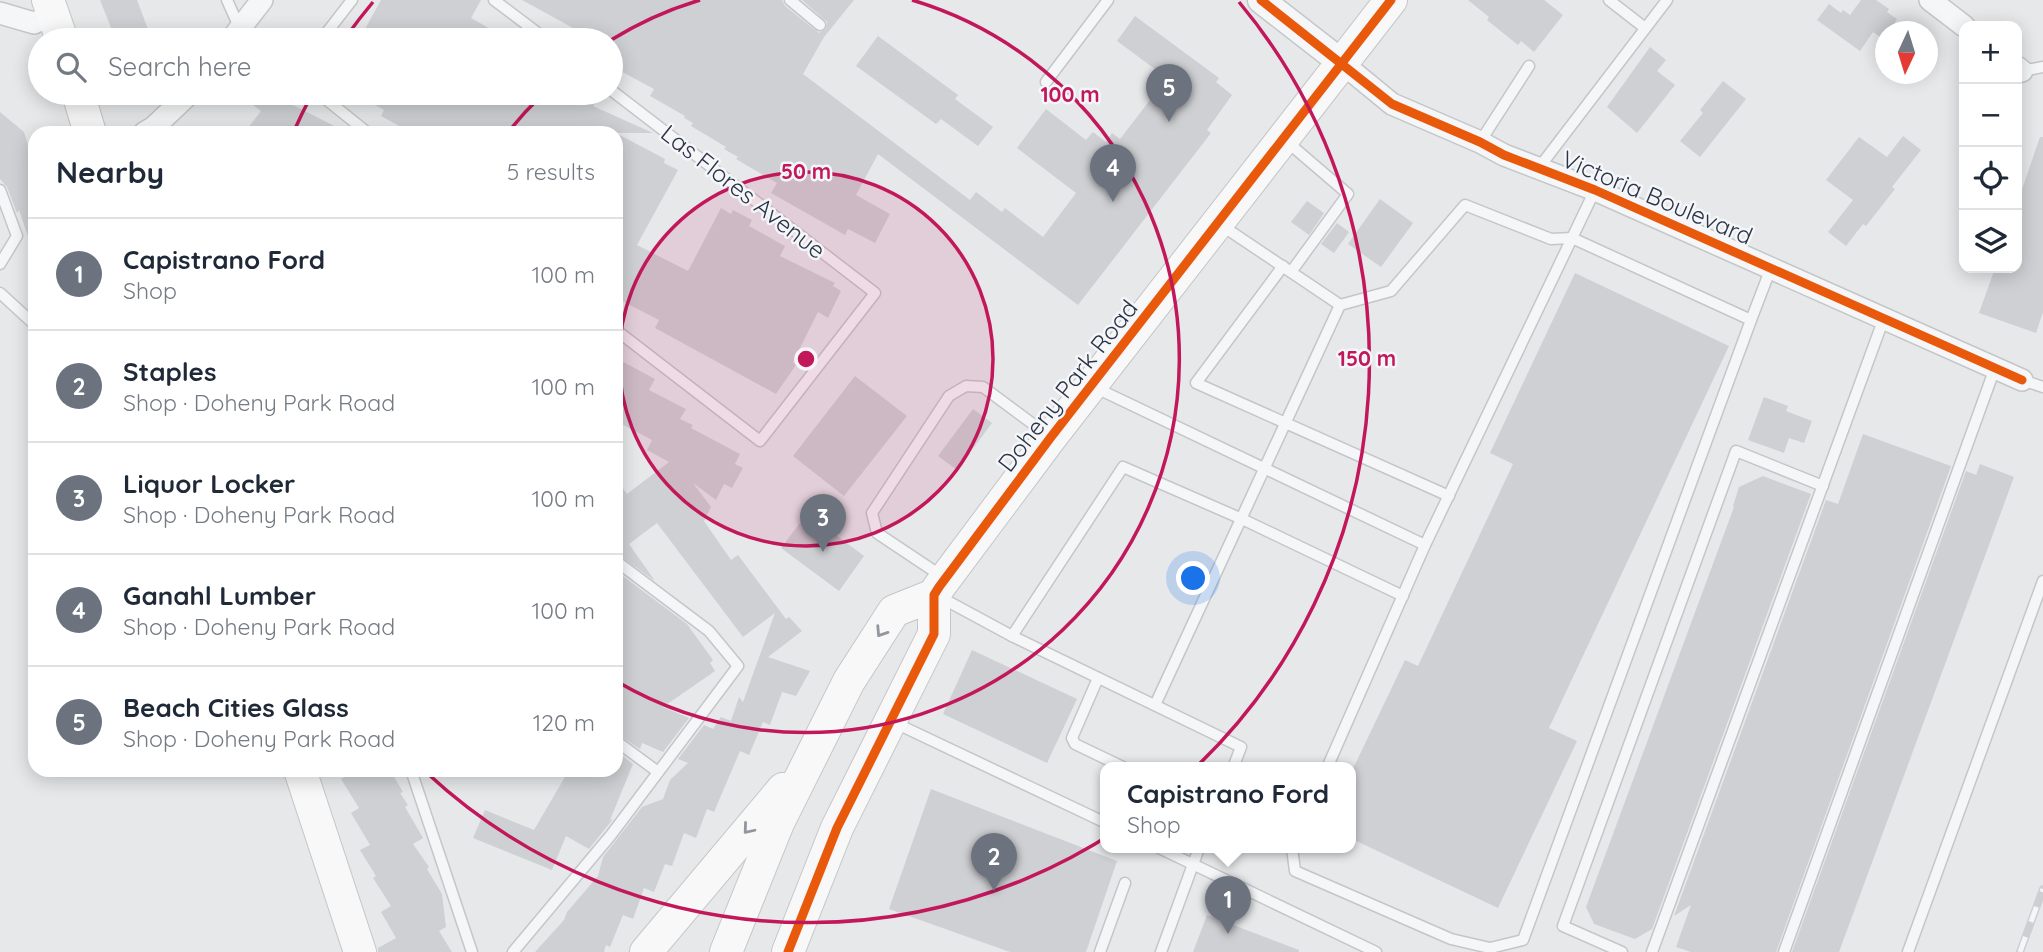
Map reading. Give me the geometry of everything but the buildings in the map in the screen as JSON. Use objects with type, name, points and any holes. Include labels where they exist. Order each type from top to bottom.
[{"type":"main road","name":"Doheny Park Road","points":[[940,587],[1051,437],[1391,0]]},
{"type":"main road","points":[[82,105],[88,126]]},
{"type":"main road","points":[[788,952],[837,828],[934,634],[940,587]]},
{"type":"main road","points":[[726,952],[808,758],[849,681],[894,611],[940,587]]},
{"type":"main road","points":[[646,952],[808,758]]},
{"type":"main road","points":[[302,777],[360,952]]},
{"type":"street","points":[[241,28],[262,0]]},
{"type":"street","name":"Victoria Boulevard","points":[[1261,0],[1392,104],[1504,155],[1595,190],[2022,380]]},
{"type":"street","points":[[1930,0],[1959,22]]},
{"type":"street","points":[[0,13],[34,23],[55,18]]},
{"type":"street","points":[[155,126],[177,105]]},
{"type":"lane","points":[[227,0],[234,28]]},
{"type":"lane","points":[[330,28],[352,0]]},
{"type":"lane","points":[[494,0],[531,28]]},
{"type":"lane","points":[[790,0],[820,25]]},
{"type":"lane","points":[[1046,82],[1108,0]]},
{"type":"lane","points":[[1609,0],[1645,28]]},
{"type":"lane","points":[[1538,169],[1667,0]]},
{"type":"lane","points":[[1480,142],[1529,66]]},
{"type":"lane","name":"Las Flores Avenue","points":[[623,99],[875,293],[760,441],[623,335]]},
{"type":"lane","points":[[333,105],[360,126]]},
{"type":"lane","points":[[1284,139],[1348,194],[1196,383],[1449,496]]},
{"type":"lane","points":[[0,190],[17,236],[0,264]]},
{"type":"lane","points":[[1330,762],[1425,545],[1595,190]]},
{"type":"lane","points":[[1218,223],[1340,305],[1391,291],[1465,205],[1551,239],[1572,238],[1751,320]]},
{"type":"lane","points":[[1292,853],[1294,871],[1451,939],[1490,948],[1523,940],[1771,268]]},
{"type":"lane","points":[[0,293],[28,319]]},
{"type":"lane","points":[[1155,705],[1340,305]]},
{"type":"lane","points":[[1652,952],[1884,318]]},
{"type":"lane","points":[[1784,952],[1995,368]]},
{"type":"lane","points":[[2022,380],[2043,387]]},
{"type":"lane","points":[[1051,437],[983,387],[966,386],[949,396],[872,513],[877,533],[940,587],[1012,636],[1241,747],[1235,762]]},
{"type":"lane","points":[[1092,386],[1425,545]]},
{"type":"lane","points":[[1622,952],[1563,926],[1736,451],[1823,485]]},
{"type":"lane","points":[[1012,636],[1123,467],[1242,519],[1403,596]]},
{"type":"lane","points":[[513,952],[611,835],[738,666],[709,631],[623,566]]},
{"type":"lane","points":[[1908,952],[2043,582]]},
{"type":"lane","points":[[1098,678],[1072,738],[1075,744],[1112,762]]},
{"type":"lane","points":[[889,721],[1100,820]]},
{"type":"lane","points":[[623,746],[659,772]]},
{"type":"lane","points":[[413,777],[472,952]]},
{"type":"lane","points":[[1169,853],[1376,952]]},
{"type":"lane","points":[[1161,952],[1197,853]]},
{"type":"lane","points":[[1100,952],[1125,883]]},
{"type":"railway","points":[[2020,952],[2043,889]]},
{"type":"cycle path","points":[[1261,0],[1392,104],[1504,155],[1595,190],[2022,380]]},
{"type":"cycle path","points":[[788,952],[837,828],[934,634],[934,595],[939,587],[1051,437],[1391,0]]},
{"type":"place","name":"Beach Cities Glass","points":[[1169,122]]},
{"type":"place","name":"Ganahl Lumber","points":[[1113,202]]},
{"type":"place","name":"Liquor Locker","points":[[823,552]]},
{"type":"place","name":"Staples","points":[[994,891]]},
{"type":"place","name":"Capistrano Ford","points":[[1228,934]]}]
